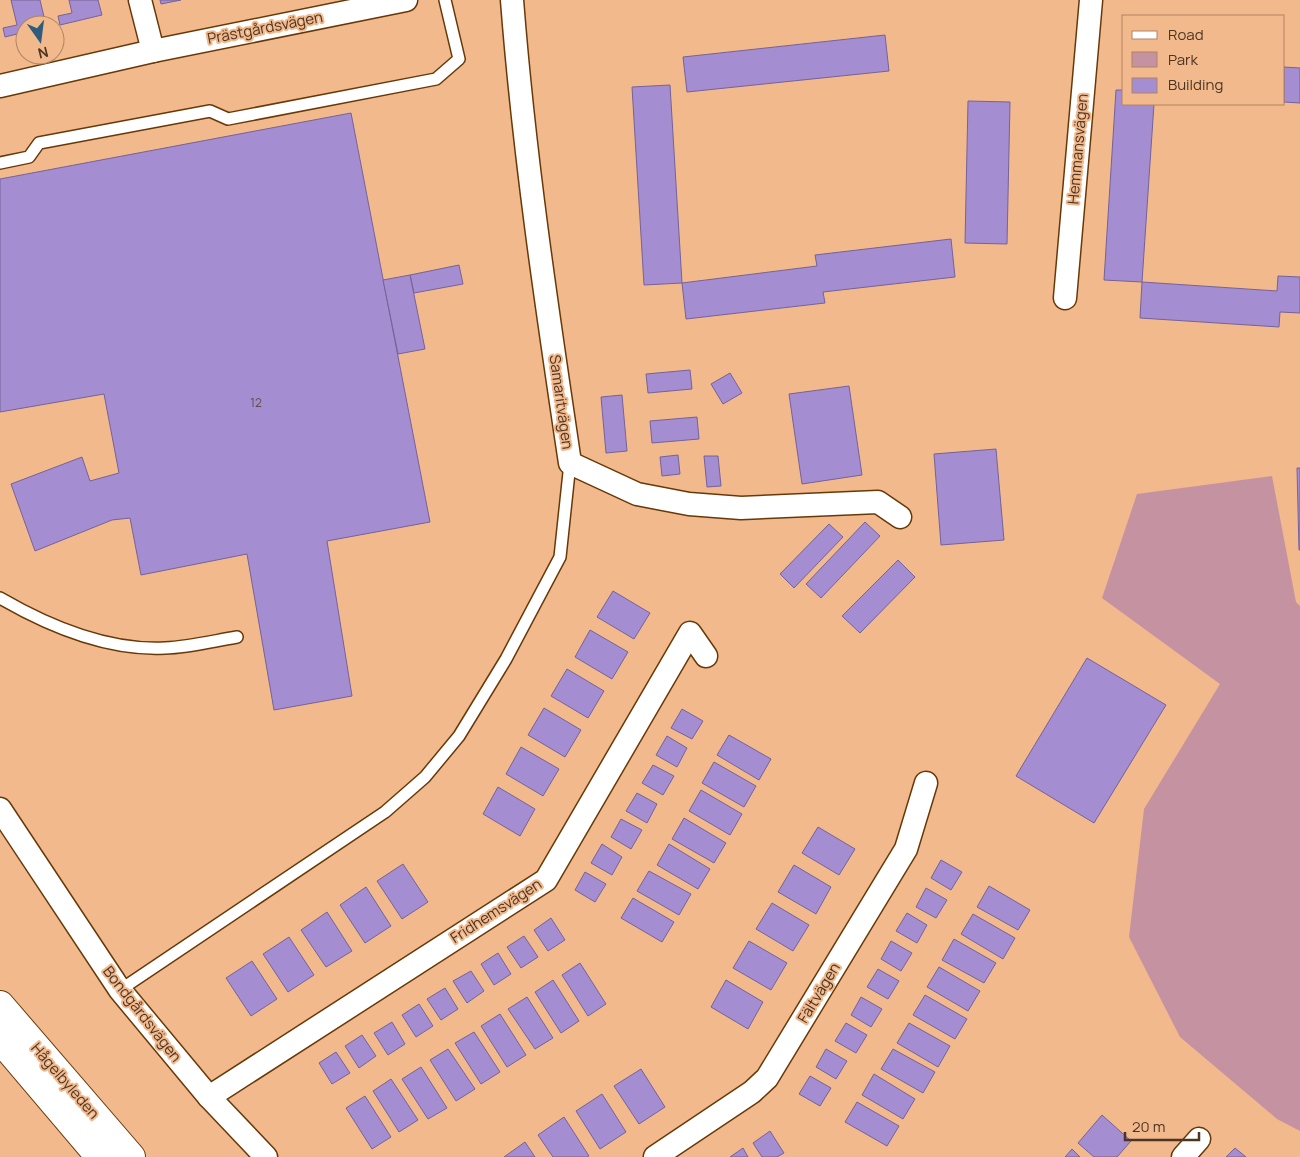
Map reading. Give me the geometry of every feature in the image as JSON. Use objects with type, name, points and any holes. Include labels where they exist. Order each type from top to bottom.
[{"type":"main road","name":"Hågelbyleden","points":[[0,1005],[131,1157]]},
{"type":"main road","name":"Hågelbyleden","points":[[0,1039],[100,1157]]},
{"type":"street","points":[[140,0],[153,51]]},
{"type":"street","name":"Prästgårdsvägen","points":[[0,86],[153,51],[406,0]]},
{"type":"street","name":"Samaritvägen","points":[[512,0],[520,99],[541,267],[570,463],[637,494],[689,504],[741,508],[878,502],[900,517]]},
{"type":"street","name":"Hemmansvägen","points":[[1065,298],[1091,0]]},
{"type":"street","name":"Fridhemsvägen","points":[[209,1097],[546,880],[690,633],[706,656]]},
{"type":"street","name":"Fältvägen","points":[[655,1157],[752,1092],[768,1078],[906,849],[926,783]]},
{"type":"street","name":"Bondgårdsvägen","points":[[0,809],[120,990],[209,1097],[266,1157]]},
{"type":"street","points":[[1183,1157],[1199,1139]]},
{"type":"lane","points":[[0,163],[29,157],[39,143],[210,111],[228,119],[436,79],[460,59],[445,0]]},
{"type":"lane","points":[[120,990],[385,812],[425,777],[464,728],[506,659],[560,557],[570,463]]},
{"type":"lane","points":[[0,598],[76,634],[118,646],[165,648],[237,638]]},
{"type":"green space","points":[[1272,476],[1296,602],[1300,606],[1300,1131],[1277,1119],[1180,1037],[1129,937],[1144,809],[1220,684],[1102,598],[1137,494]]},
{"type":"building","points":[[11,0],[40,0],[44,15],[15,15],[15,17]]},
{"type":"building","points":[[69,0],[98,0],[102,15],[65,24],[65,15],[63,15],[72,13]]},
{"type":"building","points":[[160,0],[181,0],[161,4]]},
{"type":"building","points":[[15,25],[15,34],[5,37],[3,28]]},
{"type":"building","points":[[885,35],[889,71],[687,92],[683,57]]},
{"type":"building","points":[[1285,67],[1300,68],[1300,103],[1285,102]]},
{"type":"building","points":[[670,85],[682,283],[644,285],[632,87]]},
{"type":"building","points":[[1116,90],[1122,90],[1122,105],[1154,105],[1142,282],[1104,280]]},
{"type":"building","points":[[968,101],[1010,102],[1007,244],[965,243]]},
{"type":"building","points":[[351,113],[430,522],[327,541],[352,696],[274,710],[247,554],[141,575],[130,518],[112,520],[35,551],[11,484],[82,457],[90,481],[119,473],[104,394],[0,412],[0,179]]},
{"type":"building","points":[[951,239],[955,277],[823,292],[825,303],[686,319],[682,283],[817,266],[815,255]]},
{"type":"building","points":[[459,265],[463,284],[414,293],[410,275]]},
{"type":"building","points":[[410,275],[425,349],[398,354],[383,280]]},
{"type":"building","points":[[1278,276],[1300,277],[1300,313],[1280,312],[1279,327],[1140,318],[1142,282],[1277,291]]},
{"type":"building","points":[[690,370],[692,389],[648,393],[646,374]]},
{"type":"building","points":[[730,373],[742,393],[723,404],[711,384]]},
{"type":"building","points":[[849,386],[862,475],[802,484],[789,394]]},
{"type":"building","points":[[622,395],[627,451],[606,453],[601,397]]},
{"type":"building","points":[[697,417],[699,439],[652,443],[650,421]]},
{"type":"building","points":[[996,449],[1004,540],[941,545],[934,454]]},
{"type":"building","points":[[678,455],[680,474],[662,476],[660,457]]},
{"type":"building","points":[[704,456],[718,456],[721,486],[707,487]]},
{"type":"building","points":[[1297,468],[1300,468],[1300,550],[1299,550]]},
{"type":"building","points":[[865,522],[880,536],[821,598],[806,584]]},
{"type":"building","points":[[829,524],[843,537],[794,588],[780,574]]},
{"type":"building","points":[[898,560],[915,577],[860,633],[842,616]]},
{"type":"building","points":[[613,591],[650,613],[634,639],[597,617]]},
{"type":"building","points":[[590,630],[628,652],[612,679],[575,657]]},
{"type":"building","points":[[1087,658],[1166,705],[1094,823],[1016,776]]},
{"type":"building","points":[[567,669],[604,691],[588,718],[551,696]]},
{"type":"building","points":[[544,708],[581,730],[565,757],[528,735]]},
{"type":"building","points":[[682,709],[703,721],[692,739],[671,728]]},
{"type":"building","points":[[729,735],[771,759],[759,780],[717,755]]},
{"type":"building","points":[[667,736],[687,748],[677,767],[656,755]]},
{"type":"building","points":[[521,747],[559,769],[543,796],[506,774]]},
{"type":"building","points":[[714,762],[756,786],[744,807],[702,783]]},
{"type":"building","points":[[653,765],[674,776],[663,795],[642,783]]},
{"type":"building","points":[[498,787],[535,809],[520,836],[483,814]]},
{"type":"building","points":[[701,790],[742,814],[730,835],[689,811]]},
{"type":"building","points":[[637,793],[657,804],[647,823],[626,811]]},
{"type":"building","points":[[684,818],[726,843],[714,863],[672,839]]},
{"type":"building","points":[[621,819],[642,830],[631,849],[611,837]]},
{"type":"building","points":[[818,827],[855,849],[839,875],[802,853]]},
{"type":"building","points":[[602,844],[622,857],[612,875],[591,863]]},
{"type":"building","points":[[669,844],[710,869],[698,889],[657,865]]},
{"type":"building","points":[[941,860],[962,872],[951,890],[931,878]]},
{"type":"building","points":[[403,864],[428,902],[402,919],[377,881]]},
{"type":"building","points":[[794,865],[831,887],[816,914],[778,892]]},
{"type":"building","points":[[649,871],[691,894],[679,915],[637,891]]},
{"type":"building","points":[[585,872],[606,884],[595,902],[575,890]]},
{"type":"building","points":[[989,886],[1030,910],[1018,930],[977,907]]},
{"type":"building","points":[[366,887],[391,926],[365,943],[340,905]]},
{"type":"building","points":[[926,888],[947,900],[936,918],[916,907]]},
{"type":"building","points":[[633,898],[674,922],[662,942],[621,918]]},
{"type":"building","points":[[772,903],[809,925],[793,951],[756,929]]},
{"type":"building","points":[[327,912],[352,951],[326,967],[301,930]]},
{"type":"building","points":[[907,913],[927,925],[917,943],[896,931]]},
{"type":"building","points":[[973,914],[1015,938],[1003,959],[961,934]]},
{"type":"building","points":[[551,918],[565,940],[548,951],[534,930]]},
{"type":"building","points":[[524,936],[538,957],[521,968],[507,947]]},
{"type":"building","points":[[289,937],[314,975],[288,992],[263,954]]},
{"type":"building","points":[[954,939],[996,963],[984,983],[942,960]]},
{"type":"building","points":[[749,941],[787,963],[771,990],[733,968]]},
{"type":"building","points":[[891,941],[912,953],[901,971],[881,959]]},
{"type":"building","points":[[498,953],[511,974],[494,985],[481,964]]},
{"type":"building","points":[[252,961],[277,999],[251,1016],[226,978]]},
{"type":"building","points":[[580,963],[606,1004],[588,1016],[562,975]]},
{"type":"building","points":[[939,967],[980,991],[968,1011],[927,987]]},
{"type":"building","points":[[878,969],[899,981],[888,999],[867,987]]},
{"type":"building","points":[[471,971],[484,991],[467,1003],[453,981]]},
{"type":"building","points":[[553,980],[579,1021],[561,1033],[535,992]]},
{"type":"building","points":[[726,980],[763,1002],[748,1029],[711,1007]]},
{"type":"building","points":[[445,988],[458,1009],[441,1020],[427,999]]},
{"type":"building","points":[[925,995],[967,1019],[955,1039],[913,1015]]},
{"type":"building","points":[[527,997],[553,1038],[535,1049],[508,1009]]},
{"type":"building","points":[[861,997],[882,1009],[871,1027],[851,1015]]},
{"type":"building","points":[[419,1004],[433,1026],[416,1037],[402,1015]]},
{"type":"building","points":[[500,1014],[526,1055],[507,1067],[481,1026]]},
{"type":"building","points":[[392,1022],[405,1044],[388,1055],[374,1033]]},
{"type":"building","points":[[846,1023],[867,1035],[856,1053],[835,1041]]},
{"type":"building","points":[[909,1023],[950,1046],[938,1067],[897,1043]]},
{"type":"building","points":[[474,1032],[500,1072],[481,1084],[455,1043]]},
{"type":"building","points":[[362,1035],[376,1056],[359,1068],[345,1046]]},
{"type":"building","points":[[448,1049],[475,1089],[456,1101],[430,1060]]},
{"type":"building","points":[[826,1049],[847,1061],[836,1079],[816,1067]]},
{"type":"building","points":[[893,1049],[935,1072],[923,1093],[881,1069]]},
{"type":"building","points":[[336,1052],[350,1073],[332,1084],[319,1063]]},
{"type":"building","points":[[421,1067],[447,1108],[428,1119],[402,1079]]},
{"type":"building","points":[[641,1069],[665,1107],[639,1124],[614,1086]]},
{"type":"building","points":[[874,1074],[915,1099],[903,1119],[862,1095]]},
{"type":"building","points":[[810,1076],[831,1088],[820,1106],[799,1094]]},
{"type":"building","points":[[391,1079],[418,1120],[399,1132],[373,1091]]},
{"type":"building","points":[[602,1094],[626,1132],[600,1149],[576,1111]]},
{"type":"building","points":[[365,1096],[391,1137],[372,1149],[346,1108]]},
{"type":"building","points":[[857,1102],[899,1126],[887,1146],[845,1122]]},
{"type":"building","points":[[1102,1115],[1131,1141],[1117,1157],[1094,1157],[1078,1143]]},
{"type":"building","points":[[564,1117],[589,1156],[553,1157],[538,1135]]},
{"type":"building","points":[[770,1131],[784,1153],[777,1157],[762,1157],[753,1143]]},
{"type":"building","points":[[525,1142],[535,1157],[504,1157]]},
{"type":"building","points":[[743,1148],[748,1157],[730,1157]]},
{"type":"building","points":[[1235,1148],[1246,1157],[1226,1157]]},
{"type":"building","points":[[1072,1149],[1080,1157],[1065,1157]]}]
